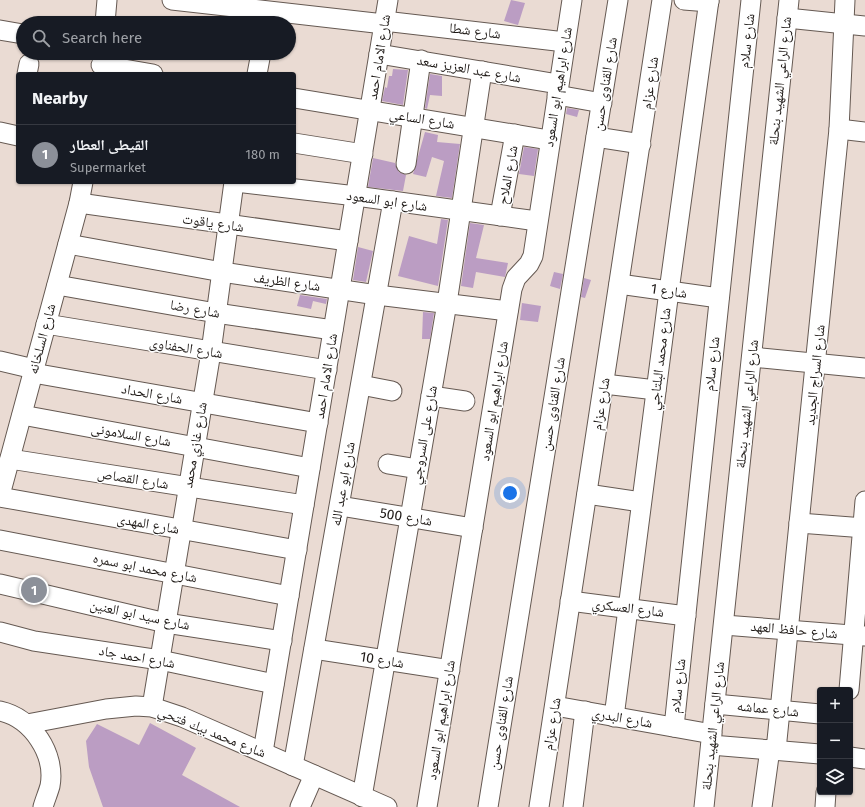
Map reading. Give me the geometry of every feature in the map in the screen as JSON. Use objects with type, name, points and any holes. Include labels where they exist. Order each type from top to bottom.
[{"type":"street","points":[[106,16],[107,0]]},
{"type":"street","name":"شارع شطا","points":[[172,0],[565,42]]},
{"type":"street","name":"شارع الامام احمد","points":[[263,752],[388,0]]},
{"type":"street","name":"شارع ابراهيم ابو السعود","points":[[427,807],[508,311],[516,278],[529,264],[533,256],[549,140],[572,0]]},
{"type":"street","name":"شارع القناوى حسن","points":[[488,807],[618,0]]},
{"type":"street","name":"شارع عزام","points":[[539,807],[662,0]]},
{"type":"street","points":[[684,0],[709,1]]},
{"type":"street","name":"شارع سلام","points":[[674,727],[751,0]]},
{"type":"street","name":"شارع السراج الجديد","points":[[762,807],[780,710],[816,363],[839,129],[845,0]]},
{"type":"street","name":"شارع محمد البلتاجي","points":[[614,717],[641,502],[709,1]]},
{"type":"street","points":[[788,9],[844,24],[865,26]]},
{"type":"street","name":"شارع الراعي الشهيد بنحلة","points":[[704,807],[788,9]]},
{"type":"street","points":[[0,30],[16,33]]},
{"type":"street","name":"شارع عبد العزيز سعد","points":[[379,54],[482,71],[602,103]]},
{"type":"street","points":[[257,72],[260,60]]},
{"type":"street","points":[[406,164],[421,60]]},
{"type":"street","points":[[101,64],[142,72]]},
{"type":"street","name":"شارع على السروجي","points":[[362,797],[431,396],[482,71]]},
{"type":"street","name":"شارع الساعي","points":[[296,98],[549,140]]},
{"type":"street","points":[[839,129],[865,132]]},
{"type":"street","points":[[0,132],[16,136]]},
{"type":"street","name":"شارع الملاح","points":[[500,216],[515,134]]},
{"type":"street","points":[[596,137],[641,144]]},
{"type":"street","points":[[296,143],[363,154]]},
{"type":"street","name":"شارع السلخانه","points":[[0,496],[79,204],[83,184]]},
{"type":"street","name":"شارع غازي محمد","points":[[152,707],[211,352],[235,184]]},
{"type":"street","name":"شارع ابو السعود","points":[[252,184],[356,196],[537,221]]},
{"type":"street","name":"شارع ابو عبد الله","points":[[293,766],[393,202]]},
{"type":"street","name":"شارع ياقوت","points":[[79,204],[348,241]]},
{"type":"street","name":"شارع الظريف","points":[[68,244],[222,272],[340,290],[508,311]]},
{"type":"street","name":"شارع 1","points":[[619,284],[719,298]]},
{"type":"street","name":"شارع رضا","points":[[57,285],[216,313],[333,330]]},
{"type":"street","name":"شارع الحفناوى","points":[[46,324],[327,370]]},
{"type":"street","points":[[752,357],[865,368]]},
{"type":"street","name":"شارع الحداد","points":[[0,361],[34,371],[202,403],[318,423]]},
{"type":"street","points":[[604,384],[656,390]]},
{"type":"street","points":[[361,385],[392,391]]},
{"type":"street","points":[[431,396],[465,401]]},
{"type":"street","name":"شارع السلامونى","points":[[22,416],[195,446],[310,468]]},
{"type":"street","name":"شارع القصاص","points":[[10,459],[304,505]]},
{"type":"street","points":[[388,464],[418,469]]},
{"type":"street","points":[[587,494],[641,502]]},
{"type":"street","name":"شارع المهدى","points":[[0,496],[297,550]]},
{"type":"street","points":[[850,687],[859,635],[865,501]]},
{"type":"street","name":"شارع 500","points":[[340,506],[473,528]]},
{"type":"street","points":[[799,523],[864,528]]},
{"type":"street","name":"شارع محمد ابو سمره","points":[[0,540],[289,596]]},
{"type":"street","name":"شارع سيد ابو العنين","points":[[0,584],[166,622],[282,640]]},
{"type":"street","name":"شارع العسكري","points":[[570,601],[686,616]]},
{"type":"street","name":"شارع حافظ العهد","points":[[724,624],[859,635]]},
{"type":"street","name":"شارع احمد جاد","points":[[0,632],[34,641],[160,660],[274,684]]},
{"type":"street","name":"شارع 10","points":[[314,649],[450,670]]},
{"type":"street","name":"شارع عماشه","points":[[715,704],[817,714]]},
{"type":"street","name":"شارع البدري","points":[[555,706],[674,727],[711,739],[773,750],[817,754]]},
{"type":"street","name":"شارع محمد بيك فتحي","points":[[28,724],[121,707],[152,707],[182,717],[387,807]]},
{"type":"street","points":[[0,711],[8,712],[28,724],[42,742],[50,763],[50,785],[43,807]]},
{"type":"street","points":[[573,807],[585,711]]},
{"type":"street","points":[[853,757],[865,759]]},
{"type":"street","points":[[300,807],[314,775]]},
{"type":"street","points":[[825,807],[826,795]]},
{"type":"building","points":[[511,0],[525,3],[518,25],[504,21]]},
{"type":"building","points":[[393,69],[408,70],[403,105],[382,101],[385,87],[387,88],[389,76],[392,76]]},
{"type":"building","points":[[430,74],[442,76],[442,96],[430,95],[427,109],[425,108]]},
{"type":"building","points":[[567,108],[579,110],[577,117],[566,114]]},
{"type":"building","points":[[425,132],[438,135],[437,142],[460,144],[452,198],[436,196],[444,161],[432,157],[426,177],[413,174]]},
{"type":"building","points":[[524,147],[538,149],[534,176],[519,174]]},
{"type":"building","points":[[373,158],[395,163],[399,172],[406,175],[403,191],[368,187]]},
{"type":"building","points":[[441,219],[448,220],[438,286],[398,276],[409,236],[437,244]]},
{"type":"building","points":[[470,223],[484,225],[476,258],[508,263],[505,277],[476,272],[473,288],[461,286]]},
{"type":"building","points":[[358,247],[373,251],[366,282],[353,280]]},
{"type":"building","points":[[554,272],[563,274],[560,289],[550,286]]},
{"type":"building","points":[[584,278],[591,280],[585,298],[581,297]]},
{"type":"building","points":[[300,295],[327,299],[326,304],[313,301],[311,309],[297,306]]},
{"type":"building","points":[[522,303],[541,306],[538,322],[520,320]]},
{"type":"building","points":[[423,312],[434,313],[430,339],[422,339]]},
{"type":"building","points":[[150,723],[196,748],[182,775],[240,807],[103,807],[89,767],[86,741],[97,724],[139,745]]},
{"type":"place","name":"القيطى العطار","points":[[34,590]]}]
